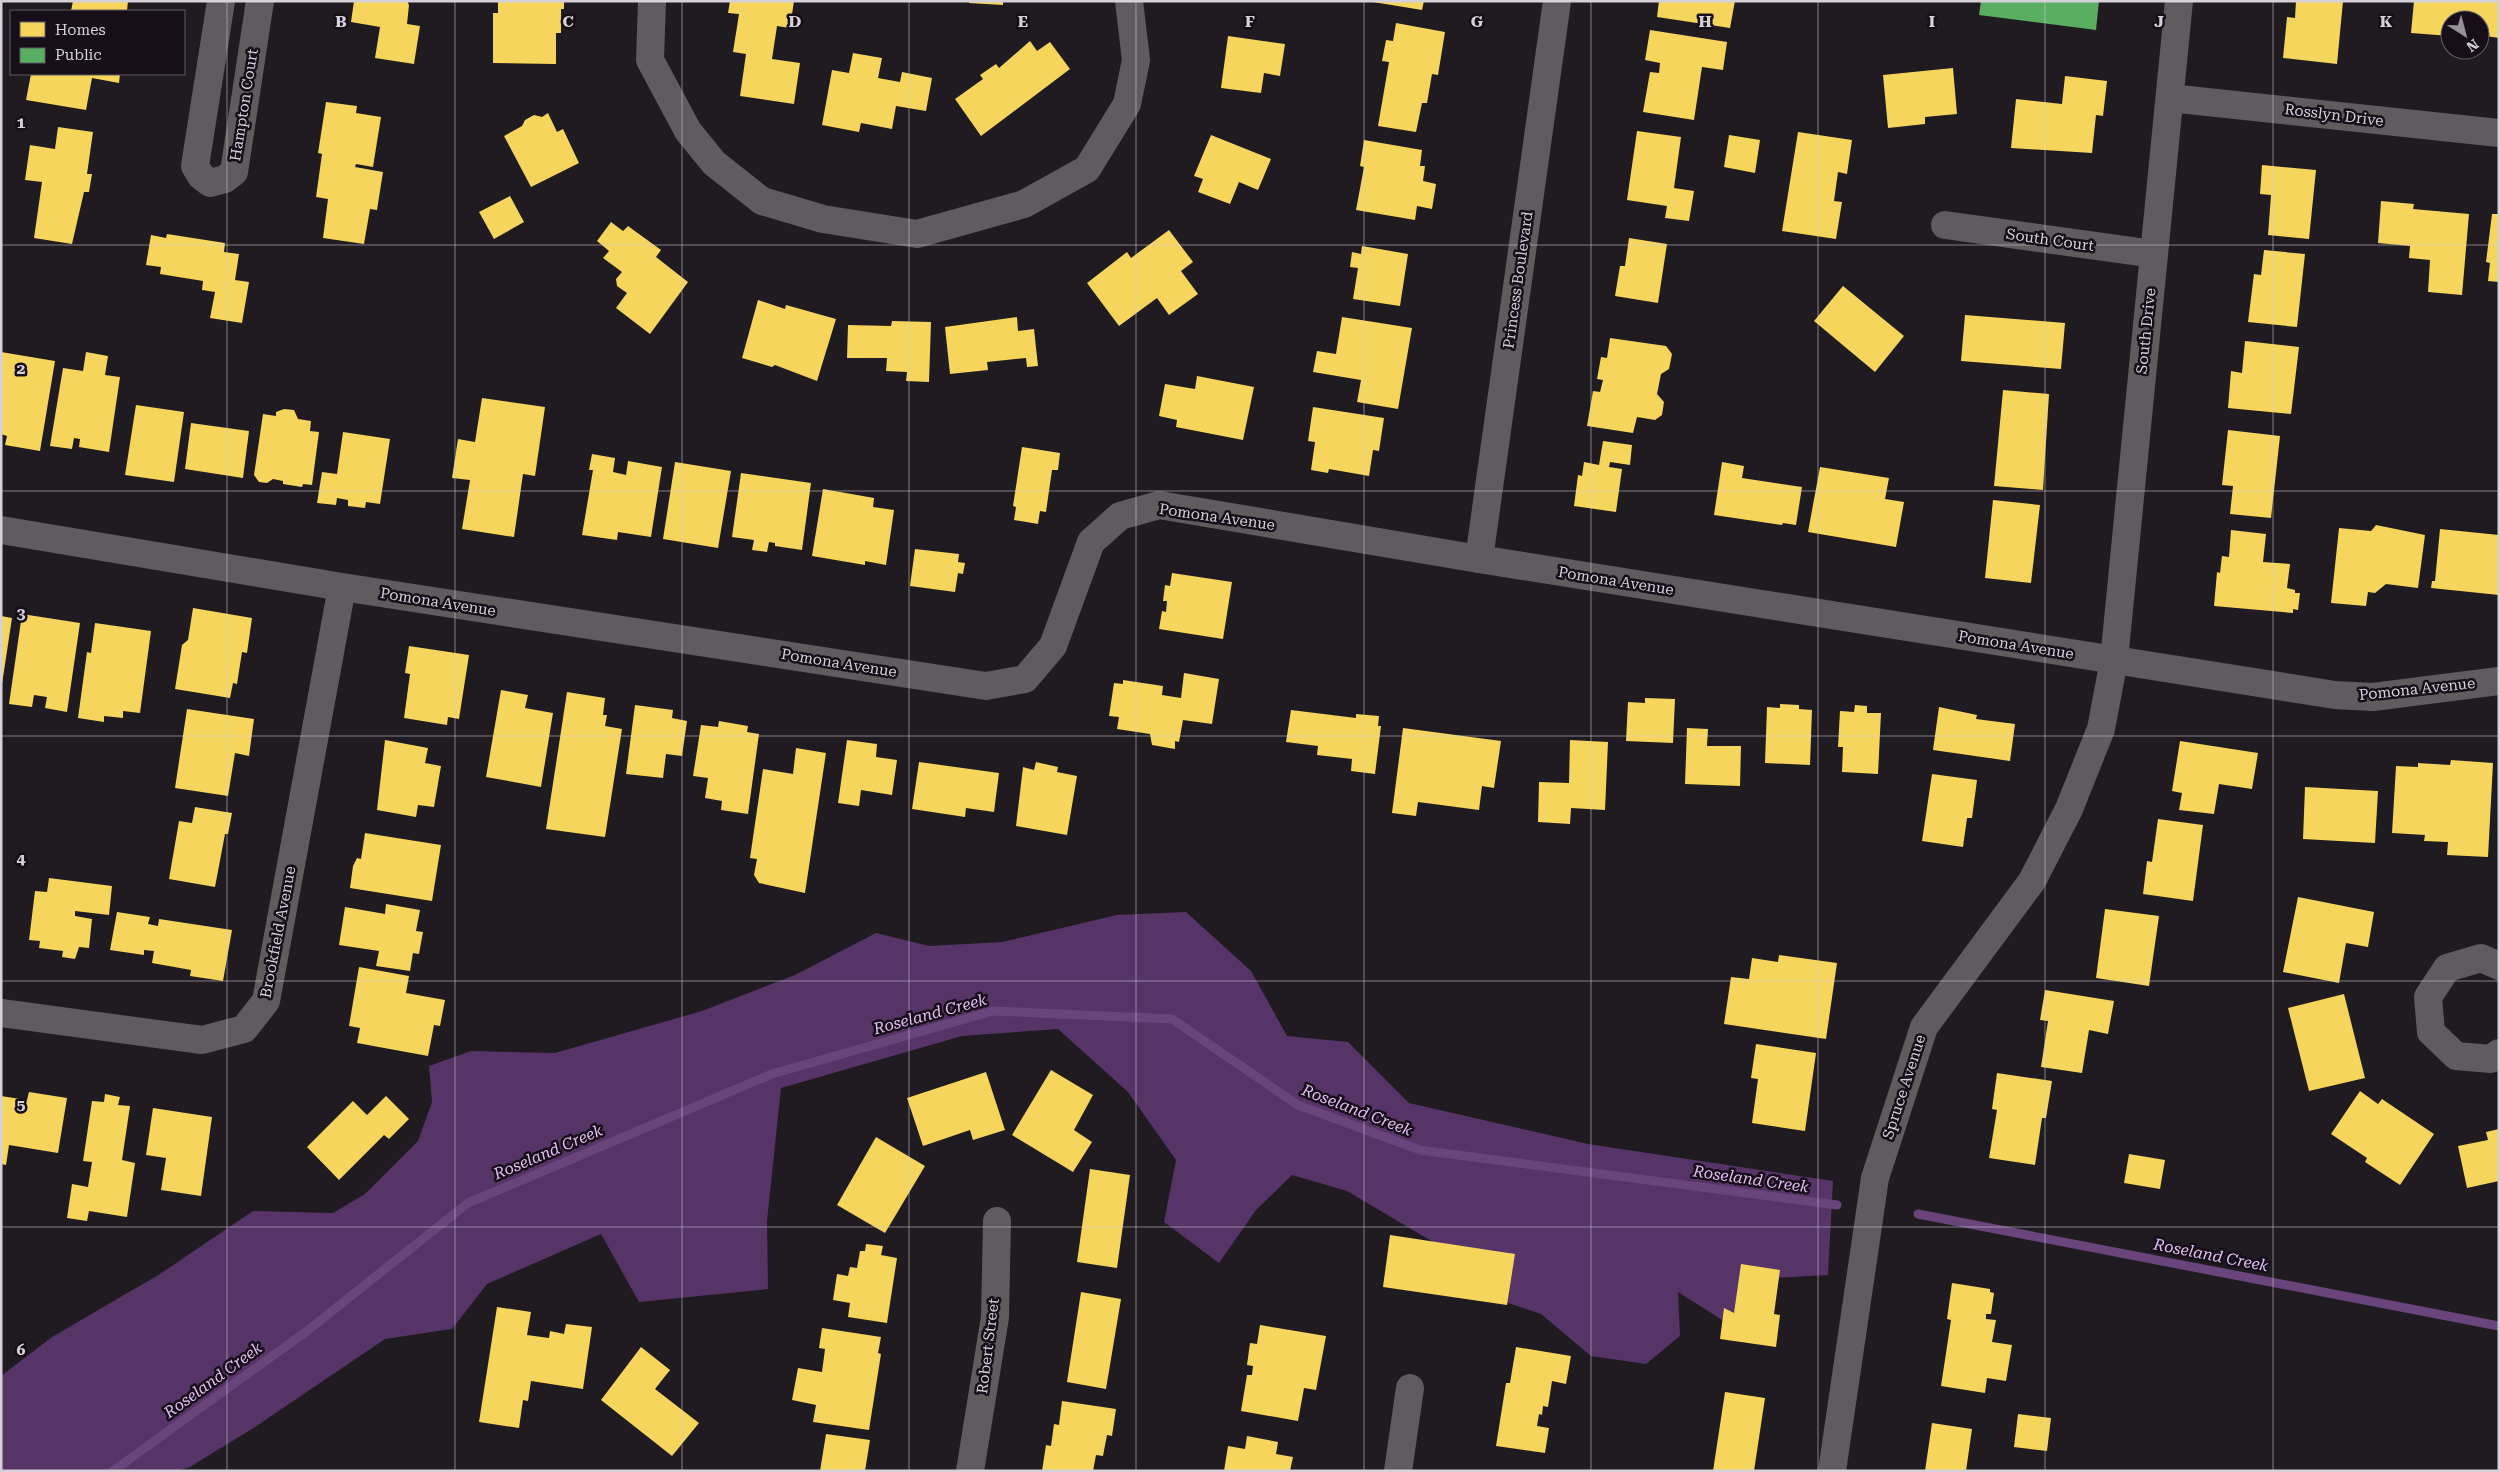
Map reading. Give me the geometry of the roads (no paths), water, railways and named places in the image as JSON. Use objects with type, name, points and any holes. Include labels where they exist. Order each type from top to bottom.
[{"type":"street","name":"Hampton Court","points":[[221,1],[195,166],[201,176],[210,183],[225,179],[234,172],[260,1]]},
{"type":"street","points":[[652,1],[650,60],[688,131],[714,163],[762,201],[822,219],[917,234],[1024,204],[1088,169],[1127,104],[1136,60],[1129,1]]},
{"type":"street","name":"Princess Boulevard","points":[[1479,560],[1557,1]]},
{"type":"street","name":"South Drive","points":[[2114,660],[2179,1]]},
{"type":"street","name":"Rosslyn Drive","points":[[2170,98],[2499,133]]},
{"type":"street","name":"South Court","points":[[1945,225],[2154,254]]},
{"type":"street","name":"Pomona Avenue","points":[[1,530],[342,587],[986,686],[1025,679],[1053,646],[1091,542],[1120,516],[1159,506],[1479,560],[2335,695],[2373,697],[2499,680]]},
{"type":"street","name":"Brookfield Avenue","points":[[1,1013],[202,1040],[244,1029],[266,1002],[342,587]]},
{"type":"street","name":"Spruce Avenue","points":[[1832,1471],[1875,1178],[1924,1027],[2032,881],[2069,809],[2100,729],[2114,660]]},
{"type":"street","points":[[2499,966],[2481,958],[2447,968],[2428,997],[2431,1032],[2456,1056],[2491,1059],[2499,1053]]},
{"type":"street","name":"Robert Street","points":[[970,1471],[995,1317],[997,1221]]},
{"type":"street","points":[[1398,1471],[1410,1388]]},
{"type":"waterway","name":"Roseland Creek","points":[[113,1471],[307,1331],[468,1203],[772,1074],[993,1011],[1172,1019],[1298,1105],[1420,1150],[1837,1205]]},
{"type":"waterway","name":"Roseland Creek","points":[[1918,1214],[2499,1326]]}]
